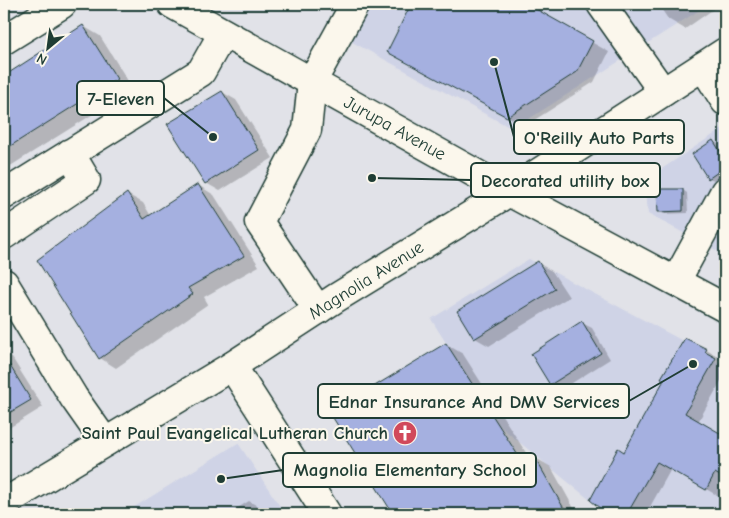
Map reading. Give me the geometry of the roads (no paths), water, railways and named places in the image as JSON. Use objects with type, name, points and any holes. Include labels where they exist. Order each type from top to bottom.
[{"type":"main road","points":[[4,40],[62,4]]},
{"type":"main road","name":"Jurupa Avenue","points":[[172,4],[509,192],[725,308]]},
{"type":"main road","points":[[318,310],[259,222],[307,130],[312,82],[356,4]]},
{"type":"main road","points":[[601,4],[663,92]]},
{"type":"main road","points":[[4,195],[201,72],[223,33]]},
{"type":"main road","name":"Magnolia Avenue","points":[[4,503],[232,366],[318,310],[509,192],[725,52]]},
{"type":"main road","points":[[703,66],[725,101]]},
{"type":"main road","points":[[4,235],[86,180],[70,153]]},
{"type":"main road","points":[[676,281],[725,191]]},
{"type":"main road","points":[[4,283],[74,398],[105,442]]},
{"type":"main road","points":[[232,366],[327,514]]},
{"type":"place","name":"O'Reilly Auto Parts","points":[[494,62]]},
{"type":"place","name":"7-Eleven","points":[[213,137]]},
{"type":"place","name":"Decorated utility box","points":[[372,178]]},
{"type":"place","name":"Ednar Insurance And DMV Services","points":[[693,364]]},
{"type":"place","name":"Saint Paul Evangelical Lutheran Church","points":[[405,433]]},
{"type":"place","name":"Magnolia Elementary School","points":[[221,479]]}]
